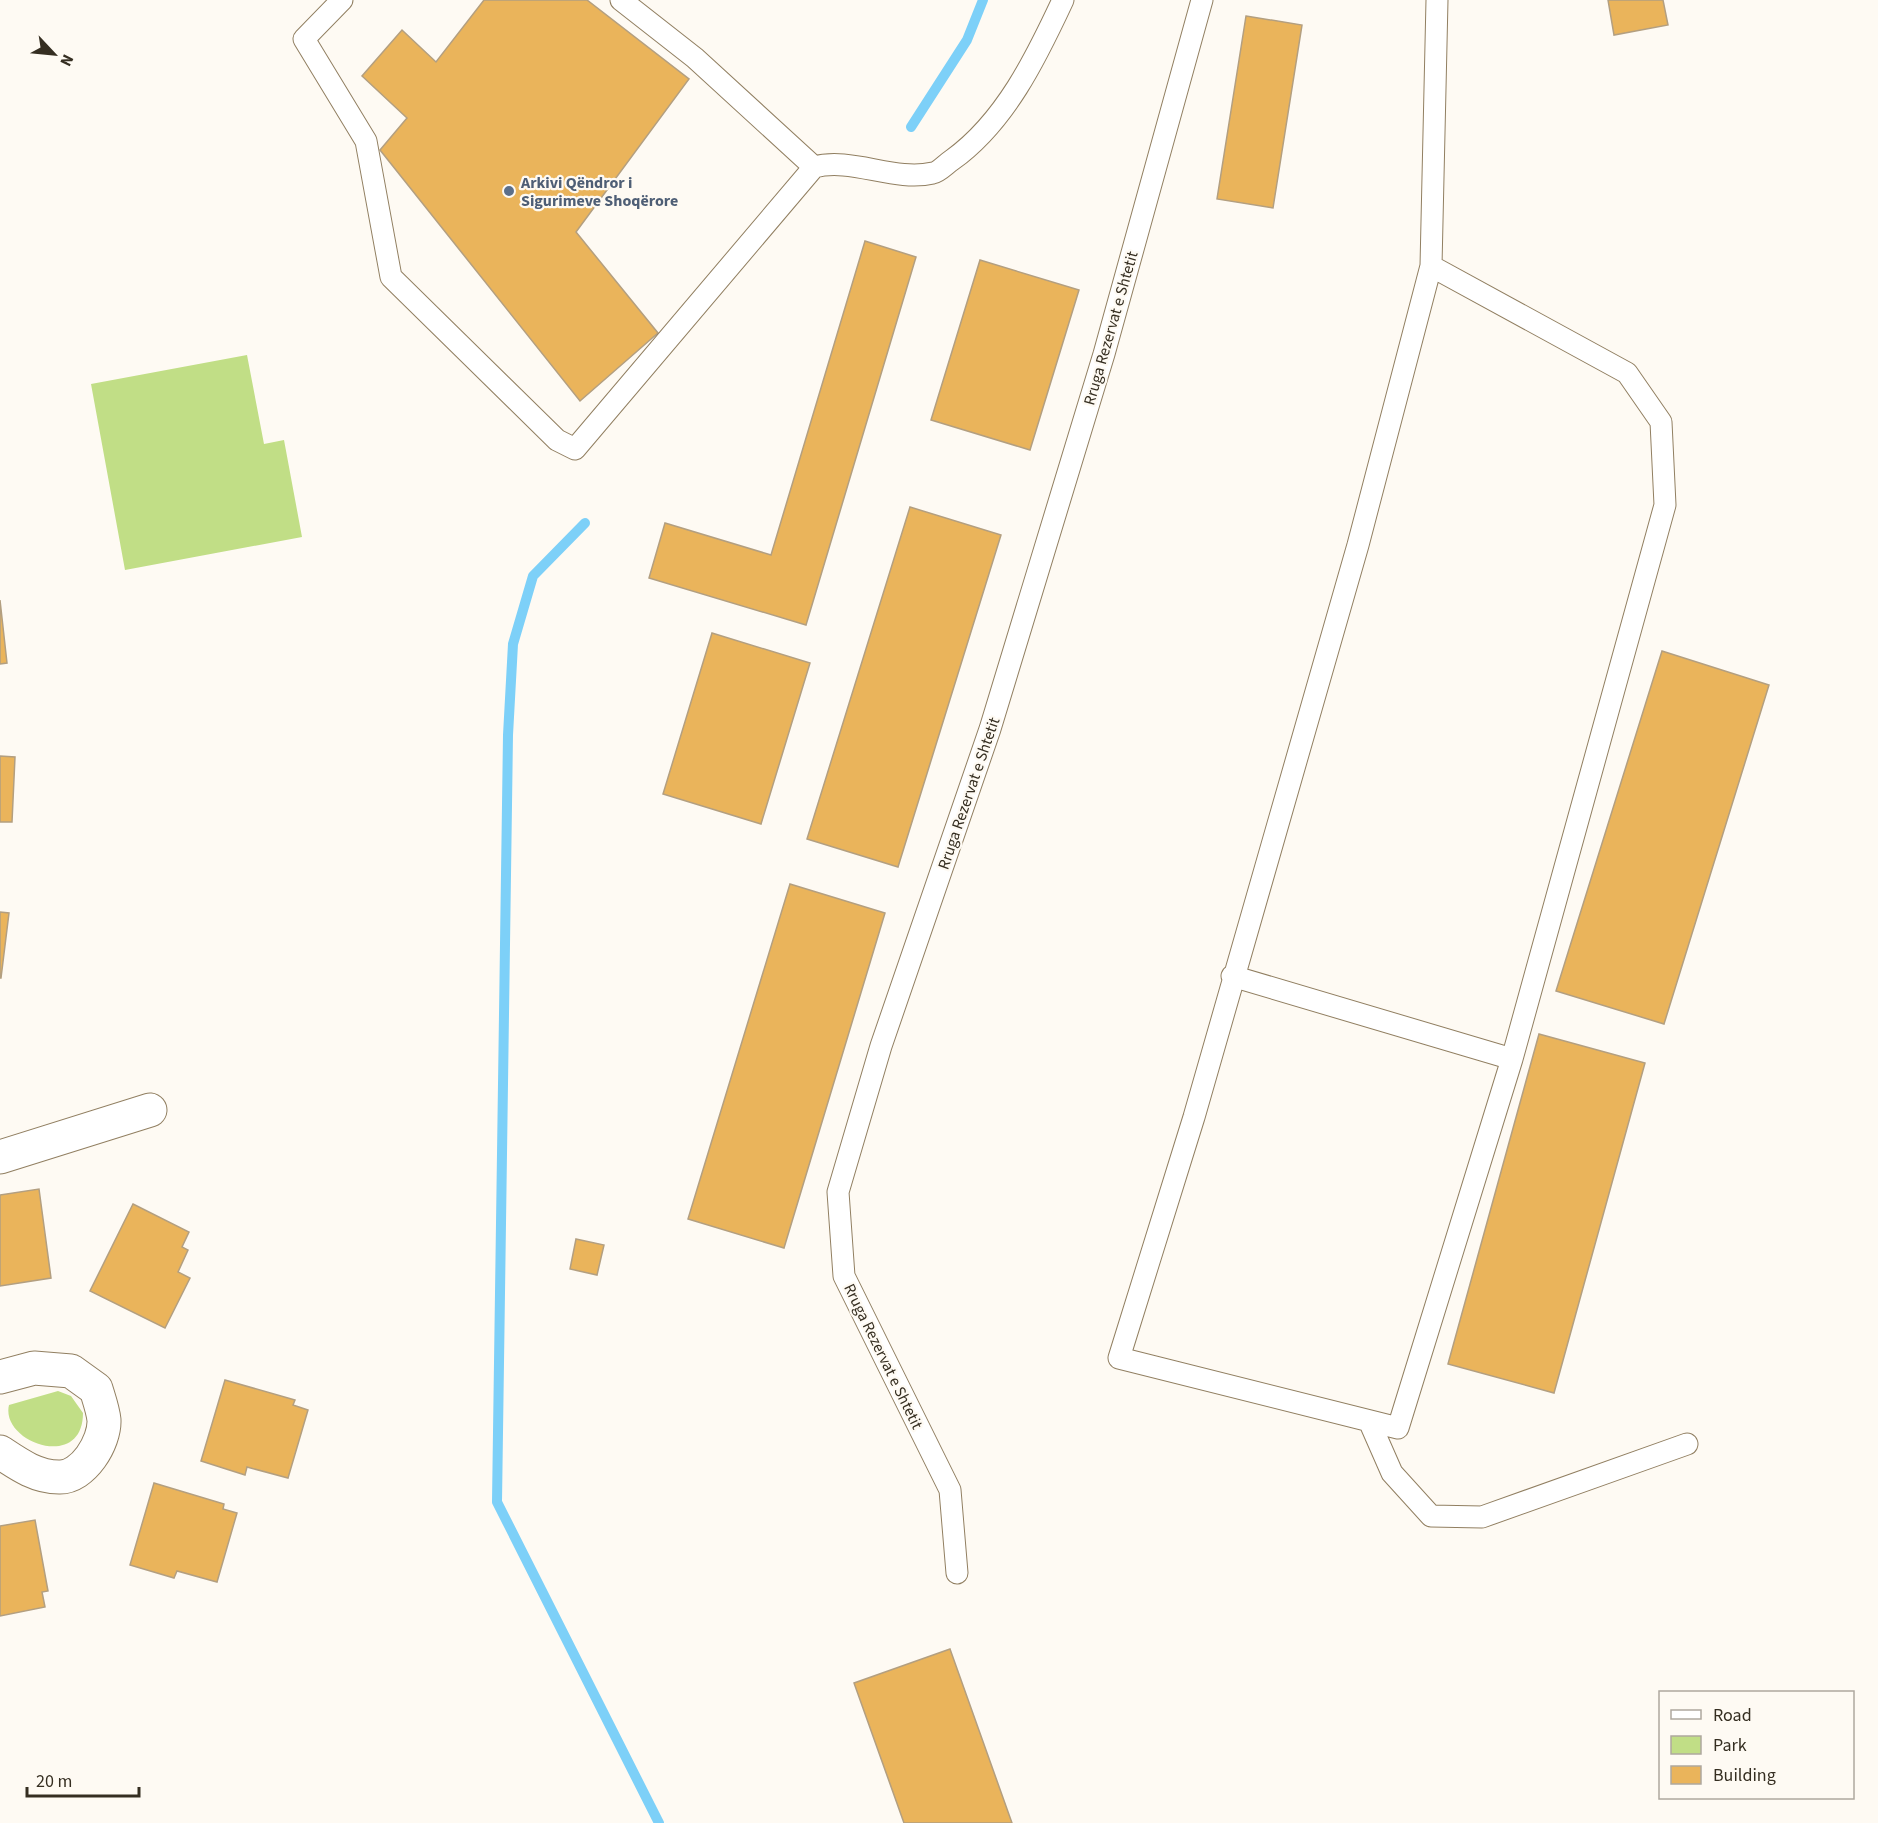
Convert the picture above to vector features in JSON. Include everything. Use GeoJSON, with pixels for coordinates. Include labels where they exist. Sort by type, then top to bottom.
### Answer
{"type":"FeatureCollection","features":[{"type":"Feature","properties":{"kind":"street"},"geometry":{"type":"LineString","coordinates":[[0,1157],[150,1110]]}},
{"type":"Feature","properties":{"kind":"street"},"geometry":{"type":"LineString","coordinates":[[0,1377],[34,1368],[71,1371],[96,1389],[104,1422],[97,1447],[82,1468],[61,1478],[30,1472],[0,1452]]}},
{"type":"Feature","properties":{"kind":"lane"},"geometry":{"type":"LineString","coordinates":[[342,0],[304,39],[366,141],[391,277],[557,440],[575,448],[814,167],[828,164],[890,173],[934,173],[970,147],[1013,94],[1044,43],[1063,0]]}},
{"type":"Feature","properties":{"kind":"lane"},"geometry":{"type":"LineString","coordinates":[[621,0],[695,58],[814,167]]}},
{"type":"Feature","properties":{"kind":"lane","name":"Rruga Rezervat e Shtetit"},"geometry":{"type":"LineString","coordinates":[[957,1573],[950,1491],[844,1276],[838,1192],[881,1046],[990,729],[1104,354],[1202,0]]}},
{"type":"Feature","properties":{"kind":"lane"},"geometry":{"type":"LineString","coordinates":[[1431,266],[1627,373],[1661,422],[1665,505],[1512,1059],[1398,1428],[1370,1423],[1119,1358],[1194,1117],[1232,976],[1358,545],[1431,266],[1437,0]]}},
{"type":"Feature","properties":{"kind":"lane"},"geometry":{"type":"LineString","coordinates":[[1232,976],[1512,1059]]}},
{"type":"Feature","properties":{"kind":"lane"},"geometry":{"type":"LineString","coordinates":[[1370,1423],[1392,1473],[1431,1516],[1482,1517],[1687,1444]]}},
{"type":"Feature","properties":{"kind":"green space"},"geometry":{"type":"Polygon","coordinates":[[[247,355],[264,444],[284,440],[302,537],[125,570],[91,384],[247,355]]]}},
{"type":"Feature","properties":{"kind":"green space"},"geometry":{"type":"Polygon","coordinates":[[[58,1391],[71,1396],[83,1413],[79,1431],[70,1442],[57,1446],[43,1445],[28,1439],[17,1430],[10,1418],[9,1405],[58,1391]]]}},
{"type":"Feature","properties":{"kind":"building","name":"Arkivi Qëndror i Sigurimeve Shoqërore"},"geometry":{"type":"Polygon","coordinates":[[[484,0],[587,0],[689,79],[576,232],[658,333],[580,401],[380,150],[407,118],[362,76],[402,30],[436,62],[484,0]]]}},
{"type":"Feature","properties":{"kind":"building"},"geometry":{"type":"Polygon","coordinates":[[[1608,0],[1663,0],[1668,25],[1614,35],[1608,0]]]}},
{"type":"Feature","properties":{"kind":"building"},"geometry":{"type":"Polygon","coordinates":[[[1246,16],[1302,25],[1273,208],[1217,199],[1246,16]]]}},
{"type":"Feature","properties":{"kind":"building"},"geometry":{"type":"Polygon","coordinates":[[[865,241],[916,257],[806,625],[649,578],[665,523],[771,555],[865,241]]]}},
{"type":"Feature","properties":{"kind":"building"},"geometry":{"type":"Polygon","coordinates":[[[980,260],[1079,290],[1030,450],[931,420],[980,260]]]}},
{"type":"Feature","properties":{"kind":"building"},"geometry":{"type":"Polygon","coordinates":[[[910,507],[1001,535],[898,867],[807,839],[910,507]]]}},
{"type":"Feature","properties":{"kind":"building"},"geometry":{"type":"Polygon","coordinates":[[[0,600],[7,663],[0,664],[0,600]]]}},
{"type":"Feature","properties":{"kind":"building"},"geometry":{"type":"Polygon","coordinates":[[[712,633],[810,663],[761,824],[663,794],[712,633]]]}},
{"type":"Feature","properties":{"kind":"building"},"geometry":{"type":"Polygon","coordinates":[[[1662,651],[1769,685],[1664,1024],[1556,991],[1662,651]]]}},
{"type":"Feature","properties":{"kind":"building"},"geometry":{"type":"Polygon","coordinates":[[[0,756],[15,757],[12,822],[0,822],[0,756]]]}},
{"type":"Feature","properties":{"kind":"building"},"geometry":{"type":"Polygon","coordinates":[[[790,884],[885,913],[784,1248],[688,1219],[790,884]]]}},
{"type":"Feature","properties":{"kind":"building"},"geometry":{"type":"Polygon","coordinates":[[[0,912],[9,913],[1,978],[0,978],[0,912]]]}},
{"type":"Feature","properties":{"kind":"building"},"geometry":{"type":"Polygon","coordinates":[[[1539,1034],[1645,1063],[1554,1393],[1448,1364],[1539,1034]]]}},
{"type":"Feature","properties":{"kind":"building"},"geometry":{"type":"Polygon","coordinates":[[[39,1189],[51,1278],[0,1286],[0,1195],[39,1189]]]}},
{"type":"Feature","properties":{"kind":"building"},"geometry":{"type":"Polygon","coordinates":[[[133,1204],[189,1232],[182,1247],[188,1250],[178,1272],[190,1278],[165,1328],[90,1291],[133,1204]]]}},
{"type":"Feature","properties":{"kind":"building"},"geometry":{"type":"Polygon","coordinates":[[[576,1239],[604,1245],[597,1275],[570,1269],[576,1239]]]}},
{"type":"Feature","properties":{"kind":"building"},"geometry":{"type":"Polygon","coordinates":[[[225,1380],[295,1400],[293,1405],[308,1410],[288,1478],[247,1467],[245,1475],[201,1461],[225,1380]]]}},
{"type":"Feature","properties":{"kind":"building"},"geometry":{"type":"Polygon","coordinates":[[[154,1483],[224,1504],[223,1509],[237,1513],[217,1582],[177,1571],[174,1578],[130,1565],[154,1483]]]}},
{"type":"Feature","properties":{"kind":"building"},"geometry":{"type":"Polygon","coordinates":[[[35,1520],[48,1591],[42,1592],[45,1607],[0,1616],[0,1526],[35,1520]]]}},
{"type":"Feature","properties":{"kind":"building"},"geometry":{"type":"Polygon","coordinates":[[[950,1649],[1012,1823],[904,1823],[854,1683],[950,1649]]]}},
{"type":"Feature","properties":{"kind":"waterway"},"geometry":{"type":"LineString","coordinates":[[911,127],[967,40],[983,0]]}},
{"type":"Feature","properties":{"kind":"waterway"},"geometry":{"type":"LineString","coordinates":[[585,523],[533,576],[513,644],[508,735],[497,1502],[659,1823]]}},
{"type":"Feature","properties":{"kind":"place","name":"Arkivi Qëndror i Sigurimeve Shoqërore"},"geometry":{"type":"Point","coordinates":[509,191]}}]}
